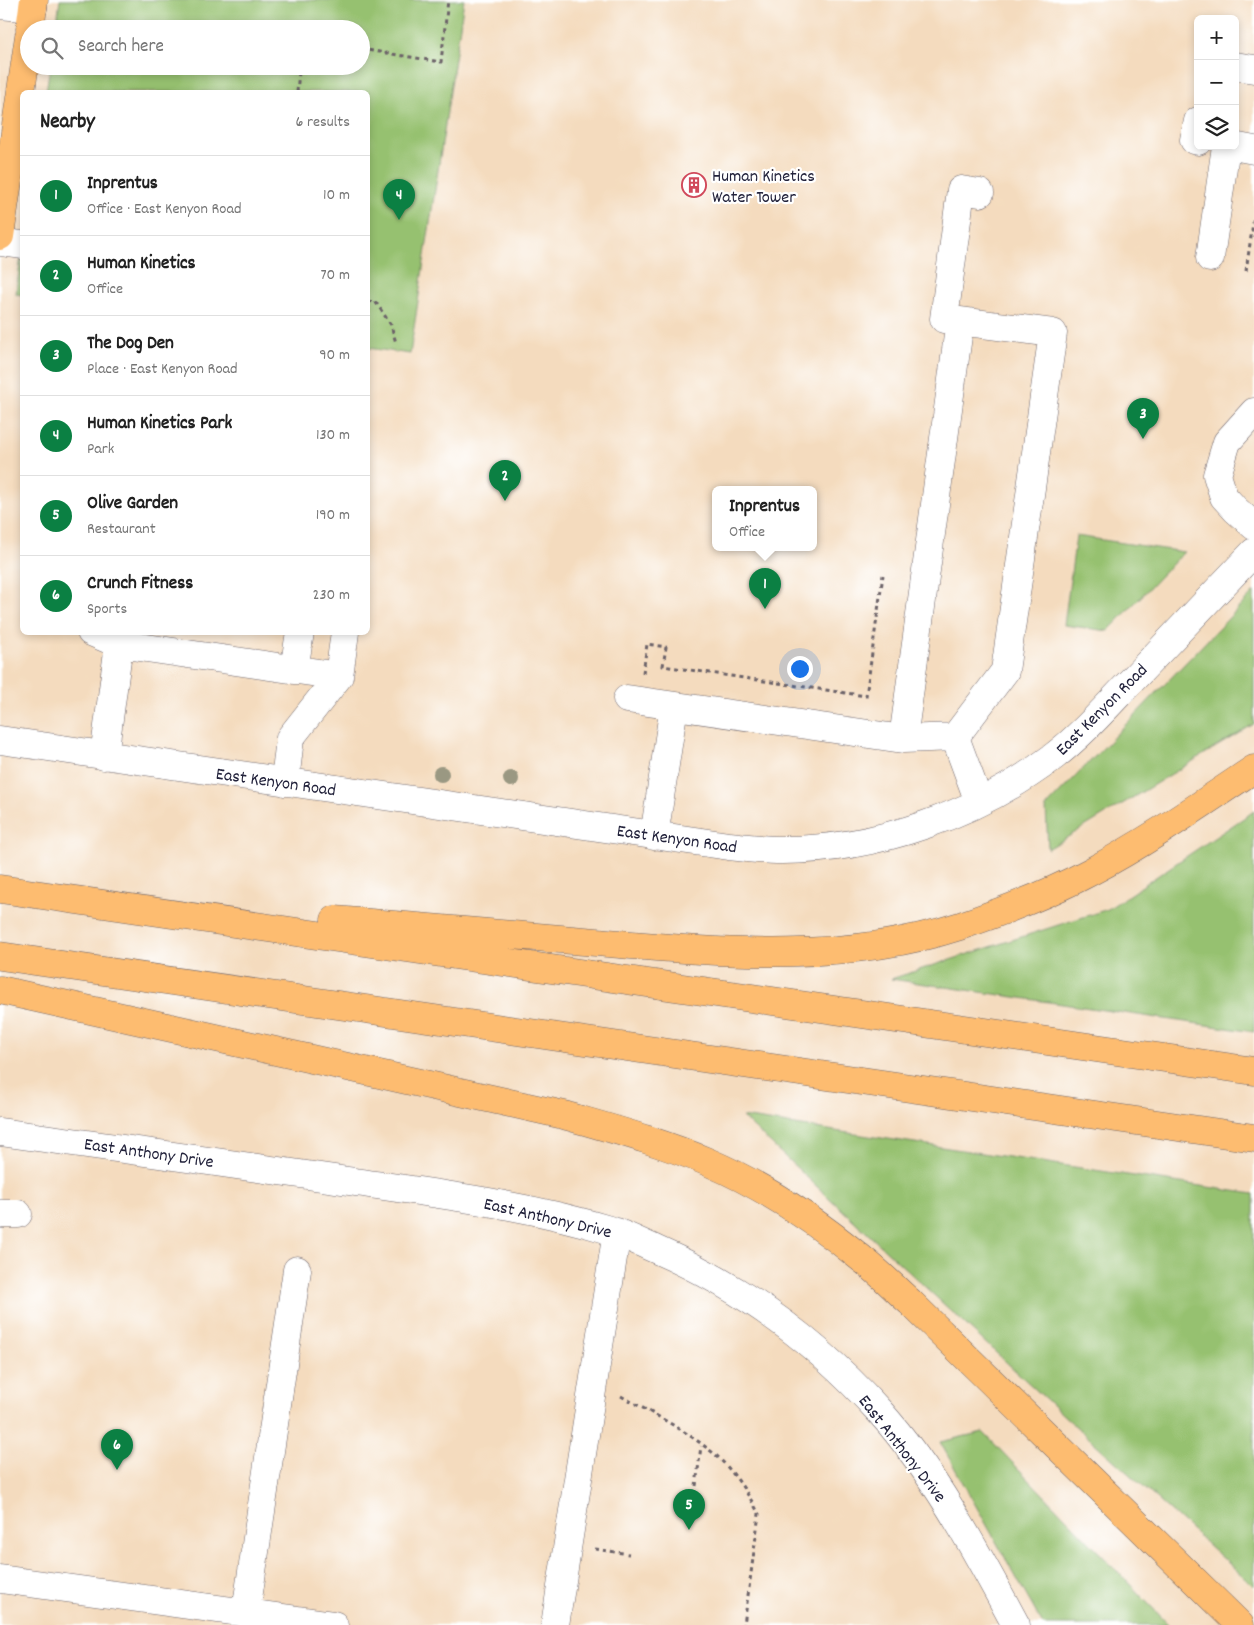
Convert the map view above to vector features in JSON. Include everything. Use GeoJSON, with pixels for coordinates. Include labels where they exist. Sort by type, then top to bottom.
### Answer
{"type":"FeatureCollection","features":[{"type":"Feature","properties":{"kind":"main road"},"geometry":{"type":"LineString","coordinates":[[21,90],[23,75]]}},
{"type":"Feature","properties":{"kind":"main road"},"geometry":{"type":"LineString","coordinates":[[0,236],[20,98]]}},
{"type":"Feature","properties":{"kind":"main road"},"geometry":{"type":"LineString","coordinates":[[64,898],[703,951],[770,954],[846,950],[903,941],[1012,908],[1089,872],[1162,830],[1254,769]]}},
{"type":"Feature","properties":{"kind":"main road"},"geometry":{"type":"LineString","coordinates":[[11,891],[1254,1072]]}},
{"type":"Feature","properties":{"kind":"main road"},"geometry":{"type":"LineString","coordinates":[[7,957],[1254,1138]]}},
{"type":"Feature","properties":{"kind":"main road"},"geometry":{"type":"LineString","coordinates":[[4,992],[432,1085],[564,1116],[652,1140],[709,1162],[763,1191],[814,1223],[862,1259],[910,1302],[1240,1625]]}},
{"type":"Feature","properties":{"kind":"street"},"geometry":{"type":"LineString","coordinates":[[0,5],[32,12]]}},
{"type":"Feature","properties":{"kind":"street"},"geometry":{"type":"LineString","coordinates":[[1239,67],[1254,69]]}},
{"type":"Feature","properties":{"kind":"street"},"geometry":{"type":"LineString","coordinates":[[1239,147],[1254,150]]}},
{"type":"Feature","properties":{"kind":"street"},"geometry":{"type":"LineString","coordinates":[[1210,258],[1225,150]]}},
{"type":"Feature","properties":{"kind":"street"},"geometry":{"type":"LineString","coordinates":[[955,737],[1005,671],[1053,333],[944,319],[961,190],[980,193]]}},
{"type":"Feature","properties":{"kind":"street"},"geometry":{"type":"LineString","coordinates":[[0,242],[20,245]]}},
{"type":"Feature","properties":{"kind":"street"},"geometry":{"type":"LineString","coordinates":[[902,739],[960,321]]}},
{"type":"Feature","properties":{"kind":"street"},"geometry":{"type":"LineString","coordinates":[[1254,412],[1227,442],[1216,475],[1224,497],[1254,526]]}},
{"type":"Feature","properties":{"kind":"street","name":"East Kenyon Road"},"geometry":{"type":"LineString","coordinates":[[0,740],[729,846],[782,850],[830,846],[895,835],[955,814],[997,793],[1053,757],[1088,726],[1254,552]]}},
{"type":"Feature","properties":{"kind":"street"},"geometry":{"type":"LineString","coordinates":[[98,635],[119,644],[339,676]]}},
{"type":"Feature","properties":{"kind":"street"},"geometry":{"type":"LineString","coordinates":[[294,670],[300,635]]}},
{"type":"Feature","properties":{"kind":"street"},"geometry":{"type":"LineString","coordinates":[[285,782],[290,738],[339,676],[345,635]]}},
{"type":"Feature","properties":{"kind":"street"},"geometry":{"type":"LineString","coordinates":[[104,756],[119,644]]}},
{"type":"Feature","properties":{"kind":"street"},"geometry":{"type":"LineString","coordinates":[[633,700],[902,739],[955,737]]}},
{"type":"Feature","properties":{"kind":"street"},"geometry":{"type":"LineString","coordinates":[[654,836],[674,706]]}},
{"type":"Feature","properties":{"kind":"street"},"geometry":{"type":"LineString","coordinates":[[955,737],[979,802]]}},
{"type":"Feature","properties":{"kind":"street","name":"East Anthony Drive"},"geometry":{"type":"LineString","coordinates":[[0,1132],[216,1161],[508,1204],[617,1232],[675,1258],[732,1288],[780,1321],[832,1364],[881,1413],[932,1479],[1016,1625]]}},
{"type":"Feature","properties":{"kind":"street"},"geometry":{"type":"LineString","coordinates":[[555,1625],[617,1232]]}},
{"type":"Feature","properties":{"kind":"street"},"geometry":{"type":"LineString","coordinates":[[246,1612],[297,1270]]}},
{"type":"Feature","properties":{"kind":"street"},"geometry":{"type":"LineString","coordinates":[[0,1579],[246,1612],[301,1622],[334,1625]]}},
{"type":"Feature","properties":{"kind":"path"},"geometry":{"type":"LineString","coordinates":[[370,50],[440,62],[448,0]]}},
{"type":"Feature","properties":{"kind":"path"},"geometry":{"type":"LineString","coordinates":[[297,90],[299,75]]}},
{"type":"Feature","properties":{"kind":"path"},"geometry":{"type":"LineString","coordinates":[[1246,271],[1254,216]]}},
{"type":"Feature","properties":{"kind":"path"},"geometry":{"type":"LineString","coordinates":[[370,302],[375,301],[391,325],[396,343]]}},
{"type":"Feature","properties":{"kind":"path"},"geometry":{"type":"LineString","coordinates":[[633,700],[647,644],[666,647],[663,666],[866,696],[883,575]]}},
{"type":"Feature","properties":{"kind":"path"},"geometry":{"type":"LineString","coordinates":[[592,1389],[616,1393],[681,1430],[719,1459],[738,1480],[759,1514],[744,1625]]}},
{"type":"Feature","properties":{"kind":"path"},"geometry":{"type":"LineString","coordinates":[[696,1486],[701,1445]]}},
{"type":"Feature","properties":{"kind":"green space"},"geometry":{"type":"Polygon","coordinates":[[[60,0],[464,0],[410,354],[370,348],[370,90],[46,90],[49,75],[370,75],[370,20],[57,20],[60,0]]]}},
{"type":"Feature","properties":{"kind":"green space"},"geometry":{"type":"Polygon","coordinates":[[[20,264],[20,295],[16,294],[20,264]]]}},
{"type":"Feature","properties":{"kind":"green space"},"geometry":{"type":"Polygon","coordinates":[[[1076,536],[1184,552],[1108,631],[1064,625],[1076,536]]]}},
{"type":"Feature","properties":{"kind":"green space"},"geometry":{"type":"Polygon","coordinates":[[[1254,592],[1254,724],[1048,849],[1046,807],[1254,592]]]}},
{"type":"Feature","properties":{"kind":"green space"},"geometry":{"type":"Polygon","coordinates":[[[1254,811],[1254,1032],[891,979],[1108,909],[1254,811]]]}},
{"type":"Feature","properties":{"kind":"green space"},"geometry":{"type":"Polygon","coordinates":[[[742,1117],[1254,1194],[1254,1586],[1061,1413],[742,1117]]]}},
{"type":"Feature","properties":{"kind":"green space"},"geometry":{"type":"Polygon","coordinates":[[[983,1432],[1169,1625],[1043,1625],[940,1442],[983,1432]]]}},
{"type":"Feature","properties":{"kind":"place","name":"Human Kinetics Water Tower"},"geometry":{"type":"Point","coordinates":[694,185]}},
{"type":"Feature","properties":{"kind":"place","name":"Human Kinetics Park"},"geometry":{"type":"Point","coordinates":[399,220]}},
{"type":"Feature","properties":{"kind":"place","name":"The Dog Den"},"geometry":{"type":"Point","coordinates":[1143,439]}},
{"type":"Feature","properties":{"kind":"place","name":"Human Kinetics"},"geometry":{"type":"Point","coordinates":[505,501]}},
{"type":"Feature","properties":{"kind":"place","name":"Inprentus"},"geometry":{"type":"Point","coordinates":[765,609]}},
{"type":"Feature","properties":{"kind":"place","name":"Crunch Fitness"},"geometry":{"type":"Point","coordinates":[117,1470]}},
{"type":"Feature","properties":{"kind":"place","name":"Olive Garden"},"geometry":{"type":"Point","coordinates":[689,1530]}}]}
